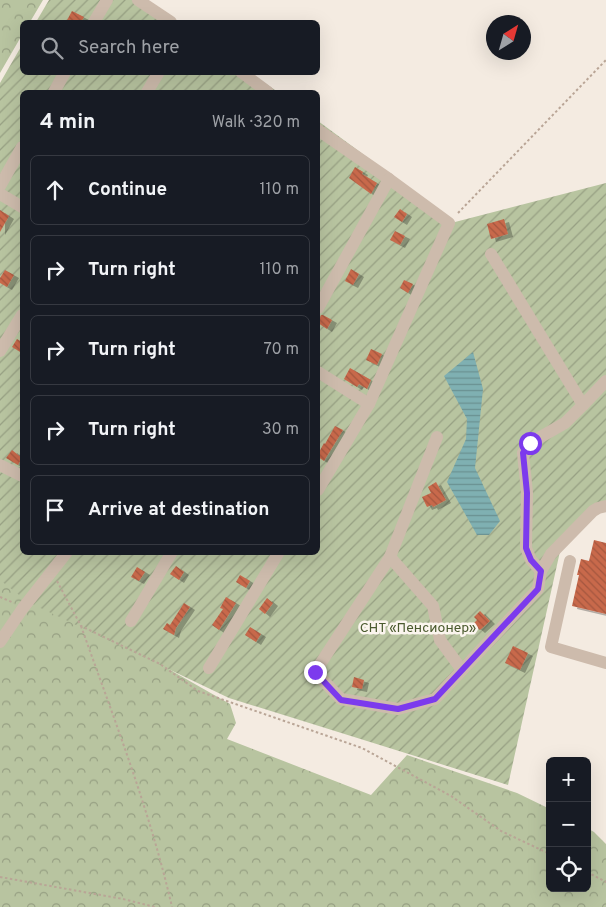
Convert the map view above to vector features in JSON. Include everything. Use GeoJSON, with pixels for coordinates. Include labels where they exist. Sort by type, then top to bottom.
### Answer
{"type":"FeatureCollection","features":[{"type":"Feature","properties":{"kind":"street"},"geometry":{"type":"LineString","coordinates":[[95,20],[106,0]]}},
{"type":"Feature","properties":{"kind":"street"},"geometry":{"type":"LineString","coordinates":[[138,0],[168,20]]}},
{"type":"Feature","properties":{"kind":"street"},"geometry":{"type":"LineString","coordinates":[[55,90],[63,75]]}},
{"type":"Feature","properties":{"kind":"street"},"geometry":{"type":"LineString","coordinates":[[148,90],[156,75]]}},
{"type":"Feature","properties":{"kind":"street"},"geometry":{"type":"LineString","coordinates":[[242,75],[250,87]]}},
{"type":"Feature","properties":{"kind":"street"},"geometry":{"type":"LineString","coordinates":[[320,136],[390,179],[448,222],[370,404],[320,487]]}},
{"type":"Feature","properties":{"kind":"street"},"geometry":{"type":"LineString","coordinates":[[0,186],[20,150]]}},
{"type":"Feature","properties":{"kind":"street"},"geometry":{"type":"LineString","coordinates":[[320,304],[390,179]]}},
{"type":"Feature","properties":{"kind":"street"},"geometry":{"type":"LineString","coordinates":[[0,194],[20,206]]}},
{"type":"Feature","properties":{"kind":"street"},"geometry":{"type":"LineString","coordinates":[[491,254],[583,405]]}},
{"type":"Feature","properties":{"kind":"street"},"geometry":{"type":"LineString","coordinates":[[0,351],[20,318]]}},
{"type":"Feature","properties":{"kind":"street"},"geometry":{"type":"LineString","coordinates":[[320,373],[370,404]]}},
{"type":"Feature","properties":{"kind":"street"},"geometry":{"type":"LineString","coordinates":[[541,571],[531,560],[526,548],[527,493],[523,453],[530,443],[565,423],[606,381]]}},
{"type":"Feature","properties":{"kind":"street"},"geometry":{"type":"LineString","coordinates":[[437,437],[390,557],[315,672],[341,700],[398,709],[435,699],[538,589],[541,571],[557,548],[593,512],[598,508],[606,506]]}},
{"type":"Feature","properties":{"kind":"street"},"geometry":{"type":"LineString","coordinates":[[0,465],[20,475]]}},
{"type":"Feature","properties":{"kind":"street"},"geometry":{"type":"LineString","coordinates":[[0,642],[23,608],[65,555]]}},
{"type":"Feature","properties":{"kind":"street"},"geometry":{"type":"LineString","coordinates":[[131,620],[170,555]]}},
{"type":"Feature","properties":{"kind":"street"},"geometry":{"type":"LineString","coordinates":[[209,668],[278,555]]}},
{"type":"Feature","properties":{"kind":"street"},"geometry":{"type":"LineString","coordinates":[[390,557],[432,606],[440,640],[462,670]]}},
{"type":"Feature","properties":{"kind":"street"},"geometry":{"type":"LineString","coordinates":[[570,561],[551,648],[606,663]]}},
{"type":"Feature","properties":{"kind":"path"},"geometry":{"type":"LineString","coordinates":[[458,213],[606,60]]}},
{"type":"Feature","properties":{"kind":"path"},"geometry":{"type":"LineString","coordinates":[[52,571],[81,626],[147,813],[162,863],[172,907]]}},
{"type":"Feature","properties":{"kind":"path"},"geometry":{"type":"LineString","coordinates":[[0,597],[23,608]]}},
{"type":"Feature","properties":{"kind":"path"},"geometry":{"type":"LineString","coordinates":[[81,626],[160,664],[198,691],[362,748],[451,796],[501,831],[546,852]]}},
{"type":"Feature","properties":{"kind":"path"},"geometry":{"type":"LineString","coordinates":[[591,874],[606,882]]}},
{"type":"Feature","properties":{"kind":"path"},"geometry":{"type":"LineString","coordinates":[[0,877],[124,898],[155,907]]}},
{"type":"Feature","properties":{"kind":"green space"},"geometry":{"type":"Polygon","coordinates":[[[0,0],[43,0],[31,20],[20,20],[20,38],[0,73],[0,0]]]}},
{"type":"Feature","properties":{"kind":"green space"},"geometry":{"type":"Polygon","coordinates":[[[49,0],[147,0],[176,20],[37,20],[49,0]]]}},
{"type":"Feature","properties":{"kind":"green space","name":"СНТ «Пенсионер»"},"geometry":{"type":"Polygon","coordinates":[[[20,48],[20,75],[253,75],[275,90],[20,90],[20,555],[320,555],[320,122],[455,222],[606,183],[606,510],[602,509],[561,547],[508,785],[229,698],[28,602],[0,580],[0,83],[20,48]]]}},
{"type":"Feature","properties":{"kind":"green space"},"geometry":{"type":"Polygon","coordinates":[[[0,573],[230,704],[236,723],[227,739],[371,795],[407,755],[517,793],[546,807],[546,892],[591,892],[591,830],[606,844],[606,907],[0,907],[0,573]]]}},
{"type":"Feature","properties":{"kind":"water"},"geometry":{"type":"Polygon","coordinates":[[[473,352],[483,389],[475,468],[500,521],[489,535],[477,535],[447,482],[466,439],[467,419],[444,376],[473,352]]]}},
{"type":"Feature","properties":{"kind":"building"},"geometry":{"type":"Polygon","coordinates":[[[72,11],[84,17],[82,20],[67,20],[72,11]]]}},
{"type":"Feature","properties":{"kind":"building"},"geometry":{"type":"Polygon","coordinates":[[[355,167],[363,172],[362,174],[377,183],[371,194],[349,178],[355,167]]]}},
{"type":"Feature","properties":{"kind":"building"},"geometry":{"type":"Polygon","coordinates":[[[400,209],[407,214],[402,222],[394,217],[400,209]]]}},
{"type":"Feature","properties":{"kind":"building"},"geometry":{"type":"Polygon","coordinates":[[[0,210],[9,216],[0,232],[0,210]]]}},
{"type":"Feature","properties":{"kind":"building"},"geometry":{"type":"Polygon","coordinates":[[[504,219],[508,234],[491,239],[487,224],[504,219]]]}},
{"type":"Feature","properties":{"kind":"building"},"geometry":{"type":"Polygon","coordinates":[[[395,231],[405,236],[400,245],[390,240],[395,231]]]}},
{"type":"Feature","properties":{"kind":"building"},"geometry":{"type":"Polygon","coordinates":[[[351,269],[359,274],[353,285],[345,281],[351,269]]]}},
{"type":"Feature","properties":{"kind":"building"},"geometry":{"type":"Polygon","coordinates":[[[5,270],[14,275],[7,287],[0,283],[0,278],[5,270]]]}},
{"type":"Feature","properties":{"kind":"building"},"geometry":{"type":"Polygon","coordinates":[[[404,280],[413,284],[408,293],[400,288],[404,280]]]}},
{"type":"Feature","properties":{"kind":"building"},"geometry":{"type":"Polygon","coordinates":[[[323,315],[332,320],[327,329],[320,324],[320,318],[323,315]]]}},
{"type":"Feature","properties":{"kind":"building"},"geometry":{"type":"Polygon","coordinates":[[[17,339],[20,341],[20,352],[12,347],[17,339]]]}},
{"type":"Feature","properties":{"kind":"building"},"geometry":{"type":"Polygon","coordinates":[[[371,349],[382,354],[377,365],[366,360],[371,349]]]}},
{"type":"Feature","properties":{"kind":"building"},"geometry":{"type":"Polygon","coordinates":[[[350,368],[371,380],[367,389],[359,384],[357,387],[344,379],[350,368]]]}},
{"type":"Feature","properties":{"kind":"building"},"geometry":{"type":"Polygon","coordinates":[[[335,426],[343,430],[324,461],[320,458],[320,450],[335,426]]]}},
{"type":"Feature","properties":{"kind":"building"},"geometry":{"type":"Polygon","coordinates":[[[12,450],[20,456],[20,462],[18,465],[6,458],[12,450]]]}},
{"type":"Feature","properties":{"kind":"building"},"geometry":{"type":"Polygon","coordinates":[[[436,482],[446,500],[433,507],[432,505],[427,507],[422,497],[431,493],[428,487],[436,482]]]}},
{"type":"Feature","properties":{"kind":"building"},"geometry":{"type":"Polygon","coordinates":[[[594,540],[606,543],[606,614],[572,606],[581,559],[589,561],[594,540]]]}},
{"type":"Feature","properties":{"kind":"building"},"geometry":{"type":"Polygon","coordinates":[[[176,566],[184,572],[179,580],[170,574],[176,566]]]}},
{"type":"Feature","properties":{"kind":"building"},"geometry":{"type":"Polygon","coordinates":[[[137,567],[145,572],[139,581],[131,577],[137,567]]]}},
{"type":"Feature","properties":{"kind":"building"},"geometry":{"type":"Polygon","coordinates":[[[240,575],[250,581],[246,588],[236,582],[240,575]]]}},
{"type":"Feature","properties":{"kind":"building"},"geometry":{"type":"Polygon","coordinates":[[[226,597],[236,603],[219,630],[212,625],[223,609],[220,608],[226,597]]]}},
{"type":"Feature","properties":{"kind":"building"},"geometry":{"type":"Polygon","coordinates":[[[267,598],[273,603],[265,614],[259,609],[267,598]]]}},
{"type":"Feature","properties":{"kind":"building"},"geometry":{"type":"Polygon","coordinates":[[[184,603],[190,607],[176,628],[174,635],[163,629],[167,623],[170,625],[184,603]]]}},
{"type":"Feature","properties":{"kind":"building"},"geometry":{"type":"Polygon","coordinates":[[[480,611],[490,621],[480,630],[473,624],[477,620],[474,617],[480,611]]]}},
{"type":"Feature","properties":{"kind":"building"},"geometry":{"type":"Polygon","coordinates":[[[250,627],[261,634],[256,642],[245,635],[250,627]]]}},
{"type":"Feature","properties":{"kind":"building"},"geometry":{"type":"Polygon","coordinates":[[[513,646],[528,653],[520,670],[505,663],[513,646]]]}},
{"type":"Feature","properties":{"kind":"building"},"geometry":{"type":"Polygon","coordinates":[[[354,677],[364,680],[362,689],[352,687],[354,677]]]}},
{"type":"Feature","properties":{"kind":"route"},"geometry":{"type":"LineString","coordinates":[[315,672],[341,700],[398,709],[435,699],[538,589],[541,571],[531,560],[526,548],[527,493],[523,453],[530,443]]}}]}
